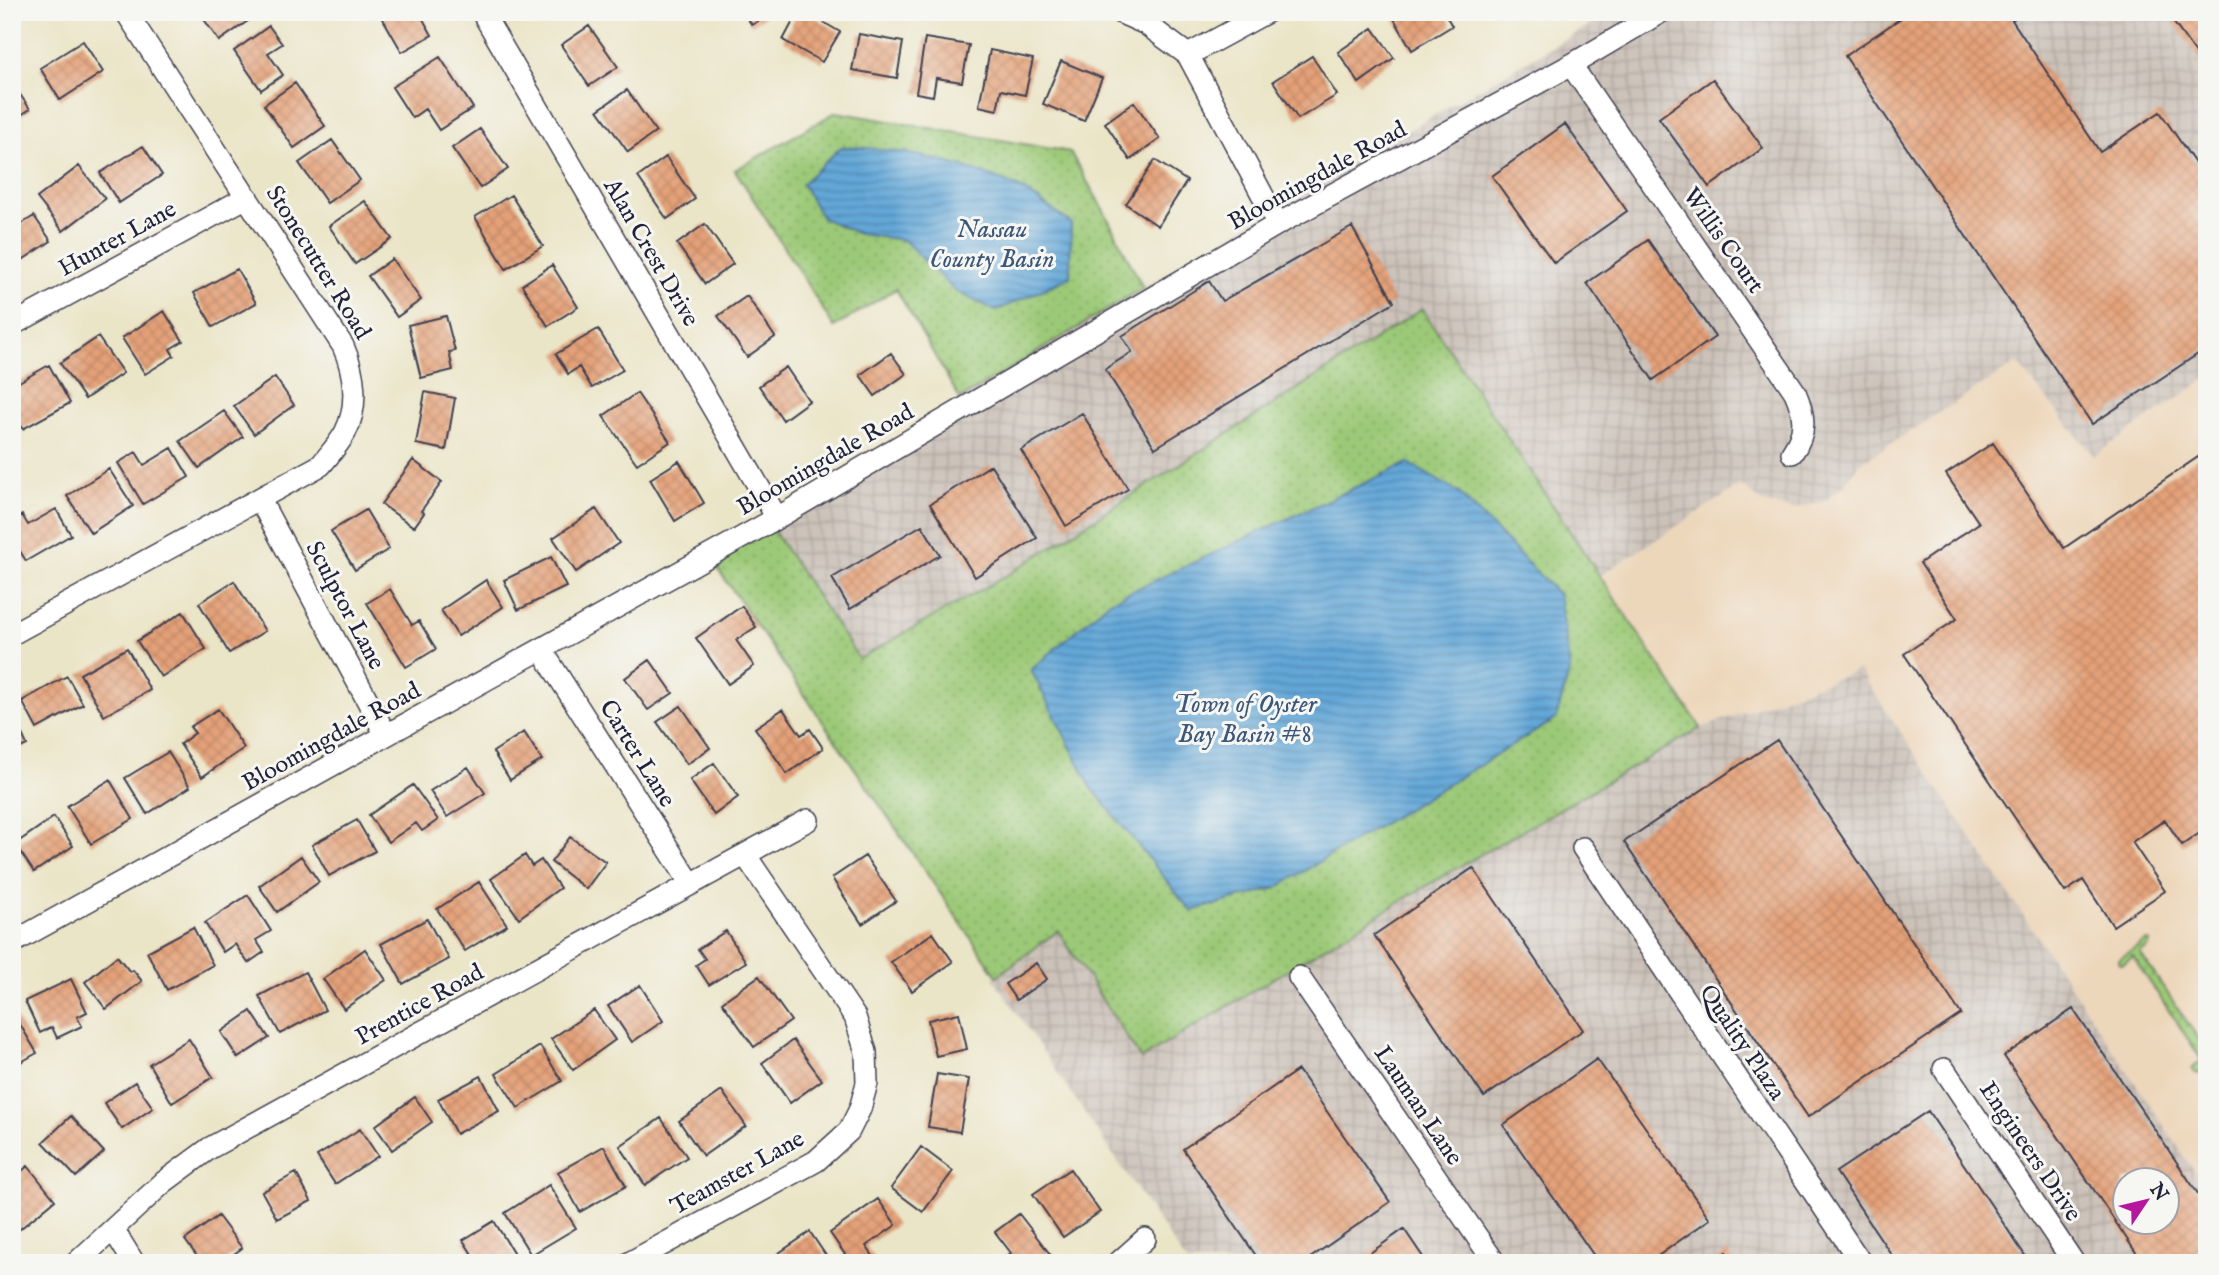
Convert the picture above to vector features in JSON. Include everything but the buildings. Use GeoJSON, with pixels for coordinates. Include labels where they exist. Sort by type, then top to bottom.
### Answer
{"type":"FeatureCollection","features":[{"type":"Feature","properties":{"kind":"street","name":"Stonecutter Road"},"geometry":{"type":"LineString","coordinates":[[12,634],[321,465],[345,433],[352,413],[354,392],[350,363],[343,346],[126,12]]}},
{"type":"Feature","properties":{"kind":"street","name":"Alan Crest Drive"},"geometry":{"type":"LineString","coordinates":[[482,12],[776,518]]}},
{"type":"Feature","properties":{"kind":"street"},"geometry":{"type":"LineString","coordinates":[[1119,12],[1146,24],[1188,55],[1278,225]]}},
{"type":"Feature","properties":{"kind":"street"},"geometry":{"type":"LineString","coordinates":[[1188,55],[1267,12]]}},
{"type":"Feature","properties":{"kind":"street","name":"Bloomingdale Road"},"geometry":{"type":"LineString","coordinates":[[12,943],[776,518],[1278,225],[1571,65],[1661,12]]}},
{"type":"Feature","properties":{"kind":"street","name":"Willis Court"},"geometry":{"type":"LineString","coordinates":[[1571,65],[1795,392],[1804,420],[1803,434],[1792,453]]}},
{"type":"Feature","properties":{"kind":"street","name":"Hunter Lane"},"geometry":{"type":"LineString","coordinates":[[12,325],[247,197]]}},
{"type":"Feature","properties":{"kind":"street","name":"Sculptor Lane"},"geometry":{"type":"LineString","coordinates":[[260,500],[386,735]]}},
{"type":"Feature","properties":{"kind":"street","name":"Carter Lane"},"geometry":{"type":"LineString","coordinates":[[541,649],[691,884]]}},
{"type":"Feature","properties":{"kind":"street","name":"Prentice Road"},"geometry":{"type":"LineString","coordinates":[[76,1263],[164,1182],[210,1148],[808,820]]}},
{"type":"Feature","properties":{"kind":"street","name":"Quality Plaza"},"geometry":{"type":"LineString","coordinates":[[1583,848],[1861,1263]]}},
{"type":"Feature","properties":{"kind":"street","name":"Teamster Lane"},"geometry":{"type":"LineString","coordinates":[[629,1263],[816,1161],[849,1131],[860,1109],[867,1083],[866,1052],[855,1017],[746,856]]}},
{"type":"Feature","properties":{"kind":"street","name":"Lauman Lane"},"geometry":{"type":"LineString","coordinates":[[1299,977],[1495,1263]]}},
{"type":"Feature","properties":{"kind":"street","name":"Engineers Drive"},"geometry":{"type":"LineString","coordinates":[[1944,1069],[2074,1263]]}},
{"type":"Feature","properties":{"kind":"street"},"geometry":{"type":"LineString","coordinates":[[113,1229],[134,1263]]}},
{"type":"Feature","properties":{"kind":"street"},"geometry":{"type":"LineString","coordinates":[[1118,1263],[1145,1239]]}},
{"type":"Feature","properties":{"kind":"shaded area"},"geometry":{"type":"Polygon","coordinates":[[[1612,12],[2207,12],[2207,378],[2094,456],[2017,363],[1859,464],[1844,485],[1824,501],[1793,509],[1763,503],[1741,485],[1598,577],[1421,309],[1009,574],[859,659],[766,520],[960,399],[1336,172],[1612,12]]]}},
{"type":"Feature","properties":{"kind":"shaded area"},"geometry":{"type":"Polygon","coordinates":[[[2017,362],[2094,456],[2207,378],[2207,1190],[1859,670],[1701,728],[1599,577],[1741,485],[1763,503],[1844,485],[1859,464],[2017,362]]]}},
{"type":"Feature","properties":{"kind":"shaded area"},"geometry":{"type":"Polygon","coordinates":[[[1859,670],[2207,1190],[2207,1263],[1187,1263],[993,978],[1058,931],[1142,1058],[1419,890],[1701,728],[1859,670]]]}},
{"type":"Feature","properties":{"kind":"green space"},"geometry":{"type":"Polygon","coordinates":[[[836,112],[1070,152],[1103,209],[1143,288],[960,399],[896,289],[834,327],[735,170],[836,112]]]}},
{"type":"Feature","properties":{"kind":"green space"},"geometry":{"type":"Polygon","coordinates":[[[1422,309],[1701,728],[1419,890],[1141,1059],[1058,931],[997,976],[707,553],[766,520],[859,659],[1009,574],[1422,309]]]}},
{"type":"Feature","properties":{"kind":"green space"},"geometry":{"type":"Polygon","coordinates":[[[2146,941],[2150,942],[2149,946],[2140,953],[2207,1051],[2207,1068],[2199,1074],[2192,1069],[2202,1060],[2133,957],[2123,964],[2119,963],[2119,959],[2146,941]]]}},
{"type":"Feature","properties":{"kind":"water","name":"Nassau County Basin"},"geometry":{"type":"Polygon","coordinates":[[[841,147],[906,153],[971,170],[1013,185],[1071,223],[1070,277],[996,311],[955,291],[904,240],[859,234],[822,218],[802,184],[841,147]]]}},
{"type":"Feature","properties":{"kind":"water","name":"Town of Oyster Bay Basin #8"},"geometry":{"type":"Polygon","coordinates":[[[1408,463],[1458,492],[1559,595],[1570,669],[1556,719],[1276,888],[1191,911],[1091,787],[1031,670],[1110,601],[1408,463]]]}}]}
